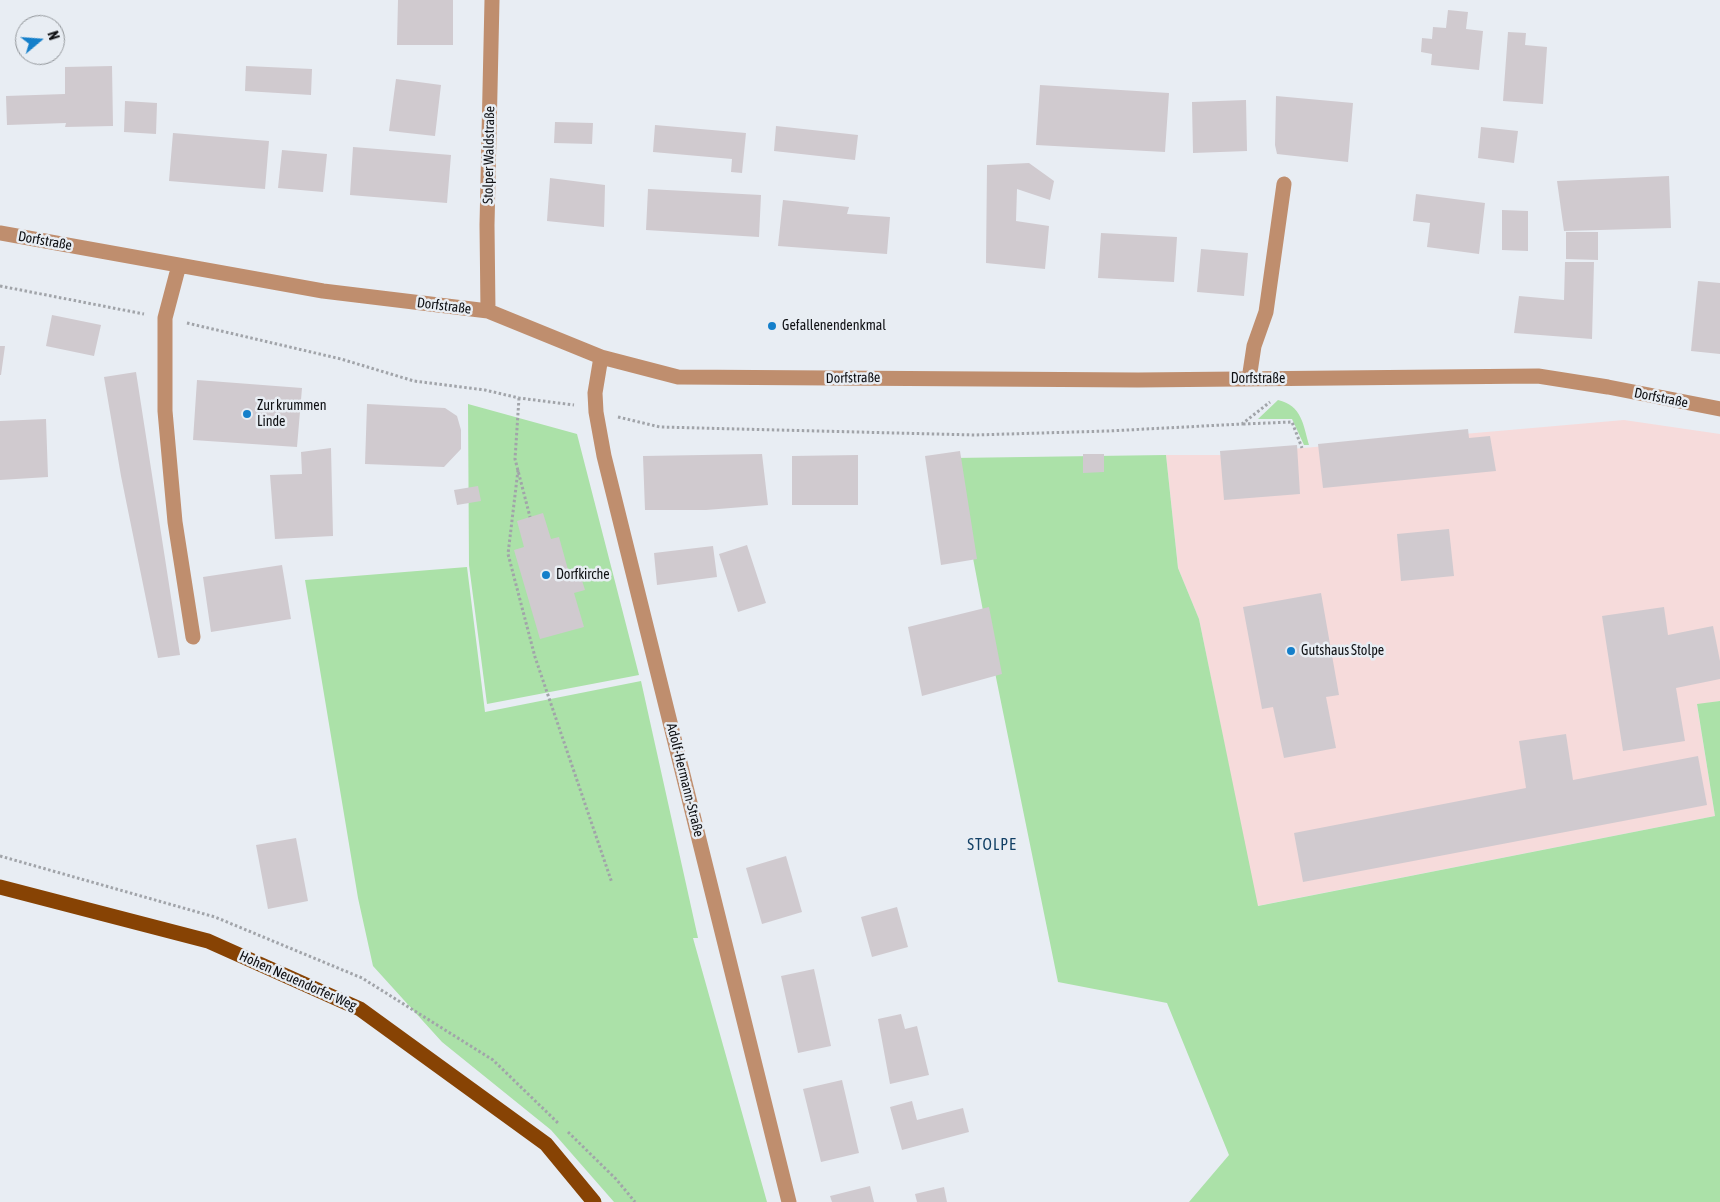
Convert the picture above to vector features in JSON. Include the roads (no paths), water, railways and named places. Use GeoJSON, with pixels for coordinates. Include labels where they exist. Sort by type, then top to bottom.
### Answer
{"type":"FeatureCollection","features":[{"type":"Feature","properties":{"kind":"main road","name":"Hohen Neuendorfer Weg"},"geometry":{"type":"LineString","coordinates":[[0,887],[208,941],[360,1009],[546,1144],[594,1202]]}},
{"type":"Feature","properties":{"kind":"street","name":"Stolper Waldstraße"},"geometry":{"type":"LineString","coordinates":[[488,311],[487,225],[492,0]]}},
{"type":"Feature","properties":{"kind":"street"},"geometry":{"type":"LineString","coordinates":[[1249,379],[1254,346],[1266,312],[1284,184]]}},
{"type":"Feature","properties":{"kind":"street","name":"Dorfstraße"},"geometry":{"type":"LineString","coordinates":[[0,233],[324,291],[488,311],[601,357],[678,377],[1138,380],[1538,376],[1720,409]]}},
{"type":"Feature","properties":{"kind":"street"},"geometry":{"type":"LineString","coordinates":[[179,265],[165,318],[165,412],[175,522],[193,637]]}},
{"type":"Feature","properties":{"kind":"street","name":"Adolf-Hermann-Straße"},"geometry":{"type":"LineString","coordinates":[[601,357],[595,393],[596,412],[604,456],[789,1202]]}},
{"type":"Feature","properties":{"kind":"place","name":"Gefallenendenkmal"},"geometry":{"type":"Point","coordinates":[772,326]}},
{"type":"Feature","properties":{"kind":"place","name":"Zur krummen Linde"},"geometry":{"type":"Point","coordinates":[247,414]}},
{"type":"Feature","properties":{"kind":"place","name":"Dorfkirche"},"geometry":{"type":"Point","coordinates":[546,575]}},
{"type":"Feature","properties":{"kind":"place","name":"Gutshaus Stolpe"},"geometry":{"type":"Point","coordinates":[1291,651]}},
{"type":"Feature","properties":{"kind":"district","name":"STOLPE"},"geometry":{"type":"Point","coordinates":[992,845]}}]}
